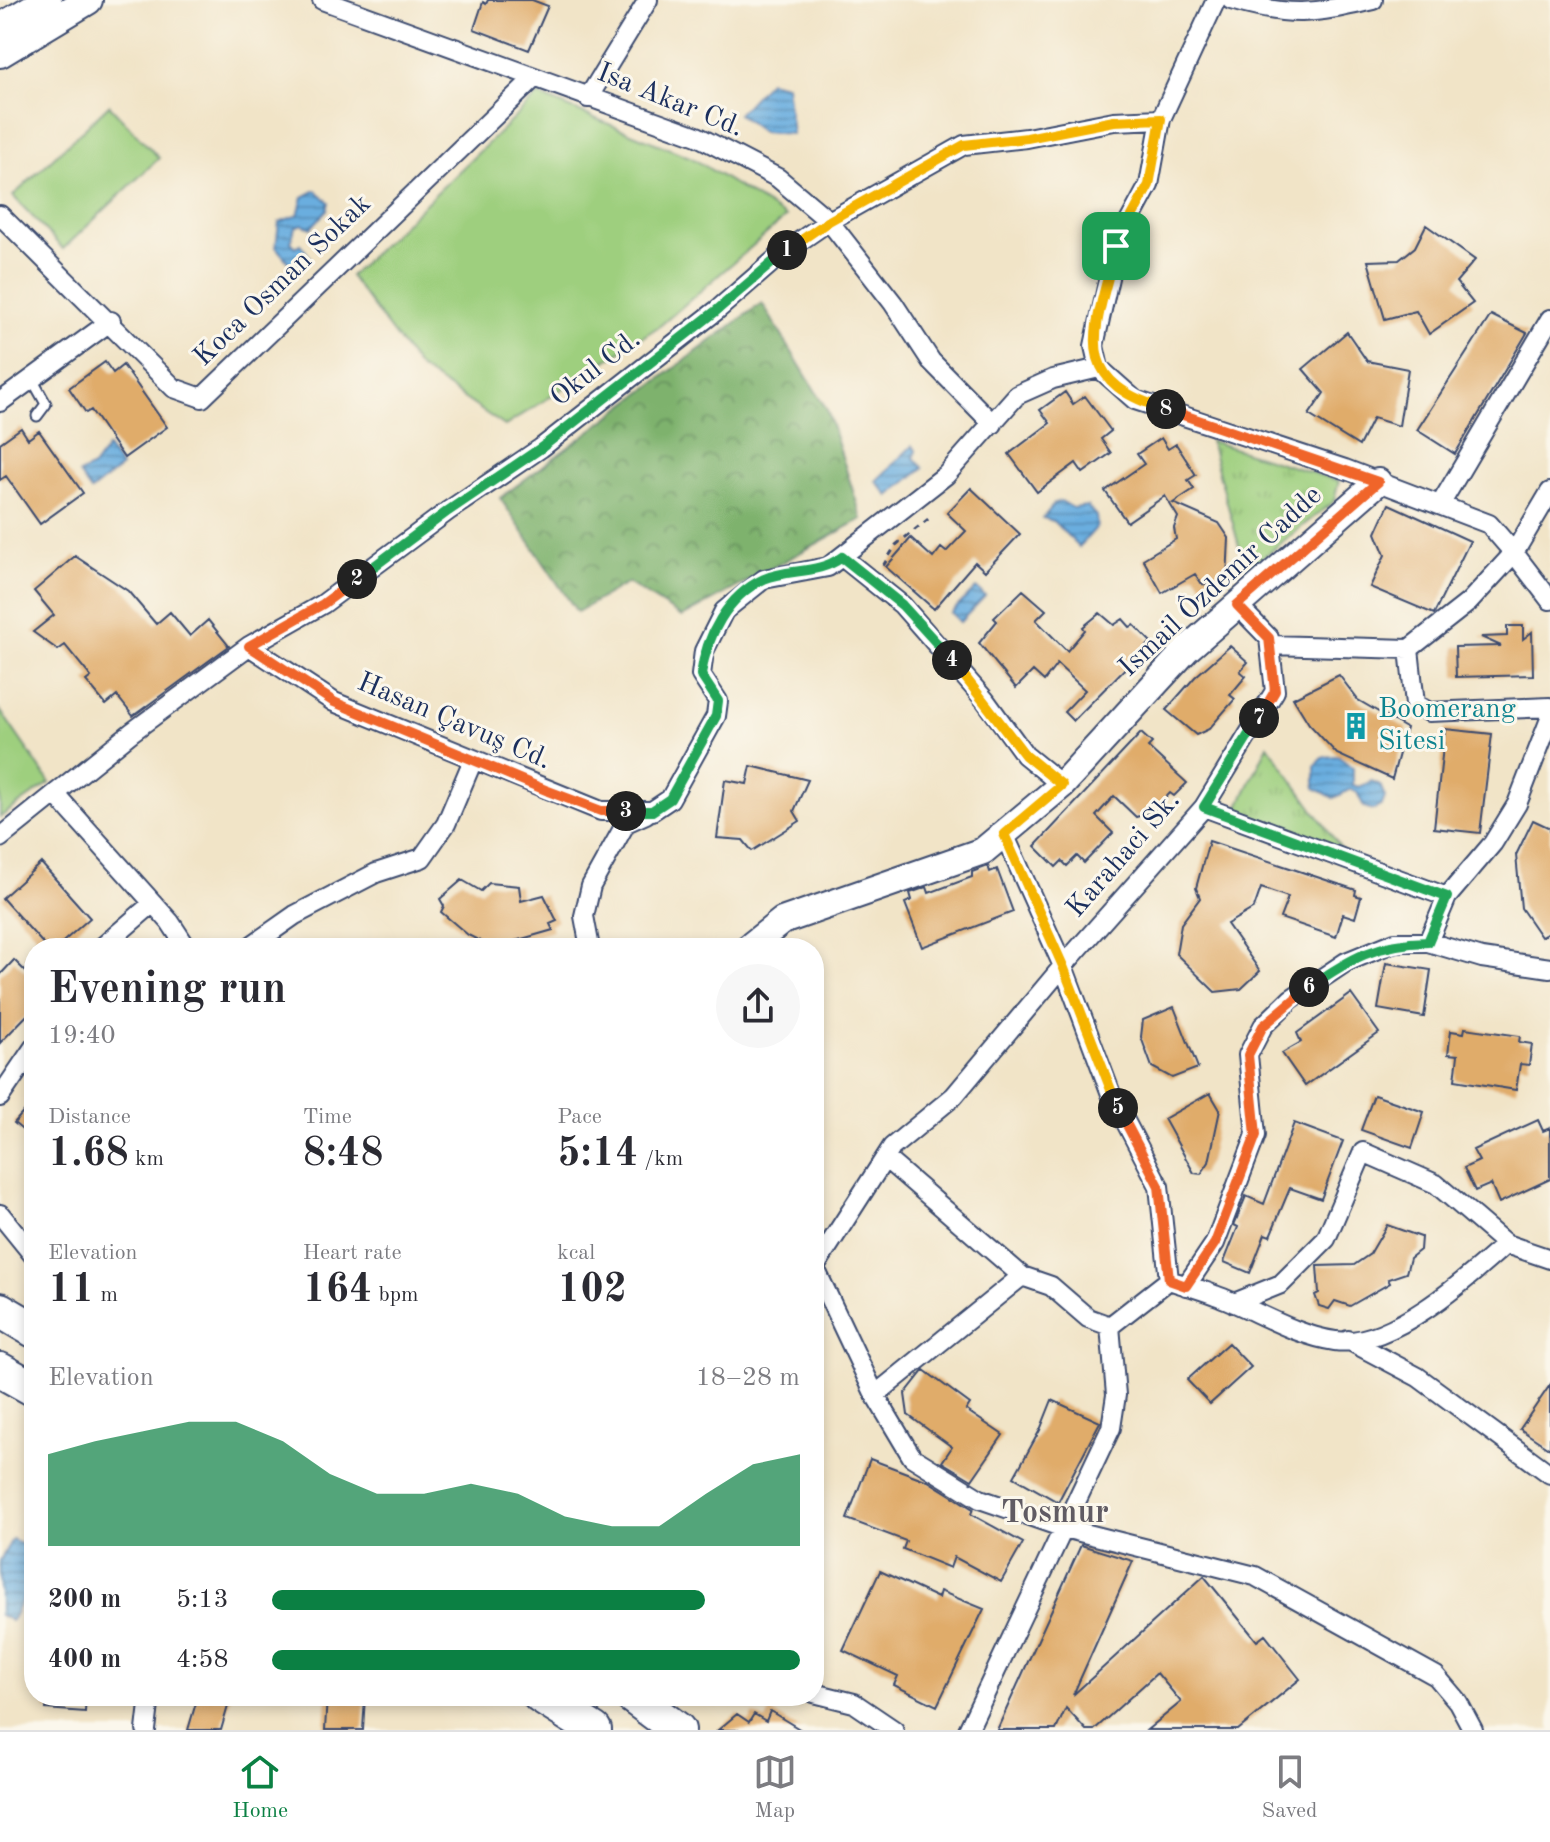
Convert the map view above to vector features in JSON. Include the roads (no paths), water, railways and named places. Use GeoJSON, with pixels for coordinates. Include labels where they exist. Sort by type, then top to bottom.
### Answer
{"type":"FeatureCollection","features":[{"type":"Feature","properties":{"kind":"highway"},"geometry":{"type":"LineString","coordinates":[[0,1310],[24,1324]]}},
{"type":"Feature","properties":{"kind":"highway"},"geometry":{"type":"LineString","coordinates":[[0,1370],[24,1383]]}},
{"type":"Feature","properties":{"kind":"highway"},"geometry":{"type":"LineString","coordinates":[[556,1706],[594,1730]]}},
{"type":"Feature","properties":{"kind":"highway"},"geometry":{"type":"LineString","coordinates":[[646,1706],[678,1730]]}},
{"type":"Feature","properties":{"kind":"main road"},"geometry":{"type":"LineString","coordinates":[[0,28],[47,0]]}},
{"type":"Feature","properties":{"kind":"main road"},"geometry":{"type":"LineString","coordinates":[[0,53],[88,0]]}},
{"type":"Feature","properties":{"kind":"street","name":"Isa Akar Cd."},"geometry":{"type":"LineString","coordinates":[[322,0],[697,136],[778,178],[829,221],[893,303],[931,361],[993,424]]}},
{"type":"Feature","properties":{"kind":"street"},"geometry":{"type":"LineString","coordinates":[[588,98],[648,0]]}},
{"type":"Feature","properties":{"kind":"street"},"geometry":{"type":"LineString","coordinates":[[1216,0],[1161,119],[1149,185],[1116,246],[1094,346],[1099,368],[1135,400],[1202,419],[1489,524],[1550,600]]}},
{"type":"Feature","properties":{"kind":"street"},"geometry":{"type":"LineString","coordinates":[[1231,0],[1262,9],[1309,15],[1373,0]]}},
{"type":"Feature","properties":{"kind":"street","name":"Koca Osman Sokak"},"geometry":{"type":"LineString","coordinates":[[0,215],[111,321],[174,388],[189,397],[202,398],[533,79]]}},
{"type":"Feature","properties":{"kind":"street","name":"Okul Cd."},"geometry":{"type":"LineString","coordinates":[[0,838],[57,796],[132,732],[249,646],[323,604],[448,511],[541,448],[716,311],[784,252],[829,221],[964,145],[1027,138],[1114,121],[1161,119]]}},
{"type":"Feature","properties":{"kind":"street"},"geometry":{"type":"LineString","coordinates":[[1440,505],[1550,319]]}},
{"type":"Feature","properties":{"kind":"street"},"geometry":{"type":"LineString","coordinates":[[0,402],[111,321]]}},
{"type":"Feature","properties":{"kind":"street"},"geometry":{"type":"LineString","coordinates":[[588,938],[584,916],[591,886],[626,823],[670,799],[716,716],[718,701],[701,675],[704,651],[724,611],[764,579],[828,567],[842,557],[946,475],[1017,395],[1053,379],[1099,368]]}},
{"type":"Feature","properties":{"kind":"street","name":"Ismail Ôzdemir Cadde"},"geometry":{"type":"LineString","coordinates":[[761,938],[782,921],[983,851],[1062,785],[1186,650],[1378,482]]}},
{"type":"Feature","properties":{"kind":"street"},"geometry":{"type":"LineString","coordinates":[[1237,605],[1269,638],[1270,645],[1409,649],[1469,602],[1514,553],[1550,492]]}},
{"type":"Feature","properties":{"kind":"street"},"geometry":{"type":"LineString","coordinates":[[842,557],[902,605],[938,644],[1025,755],[1062,785]]}},
{"type":"Feature","properties":{"kind":"street","name":"Karahaci Sk."},"geometry":{"type":"LineString","coordinates":[[824,1251],[892,1147],[954,1096],[1063,966],[1204,807],[1275,691],[1270,645]]}},
{"type":"Feature","properties":{"kind":"street","name":"Hasan Çavuş Cd."},"geometry":{"type":"LineString","coordinates":[[249,646],[334,702],[473,760],[601,811],[652,811]]}},
{"type":"Feature","properties":{"kind":"street"},"geometry":{"type":"LineString","coordinates":[[1409,649],[1415,704],[1429,712],[1550,707]]}},
{"type":"Feature","properties":{"kind":"street"},"geometry":{"type":"LineString","coordinates":[[1428,942],[1447,897],[1493,843],[1517,804],[1550,719]]}},
{"type":"Feature","properties":{"kind":"street"},"geometry":{"type":"LineString","coordinates":[[262,938],[295,915],[376,873],[422,858],[446,824],[473,760]]}},
{"type":"Feature","properties":{"kind":"street"},"geometry":{"type":"LineString","coordinates":[[57,796],[153,903],[179,938]]}},
{"type":"Feature","properties":{"kind":"street"},"geometry":{"type":"LineString","coordinates":[[1204,807],[1447,897]]}},
{"type":"Feature","properties":{"kind":"street"},"geometry":{"type":"LineString","coordinates":[[1004,834],[1063,966],[1111,1094],[1159,1186],[1178,1283]]}},
{"type":"Feature","properties":{"kind":"street"},"geometry":{"type":"LineString","coordinates":[[113,938],[153,903]]}},
{"type":"Feature","properties":{"kind":"street"},"geometry":{"type":"LineString","coordinates":[[1110,1326],[1178,1283],[1215,1243],[1256,1135],[1248,1055],[1263,1026],[1291,999],[1346,962],[1395,942],[1428,942],[1482,958],[1550,968]]}},
{"type":"Feature","properties":{"kind":"street"},"geometry":{"type":"LineString","coordinates":[[0,1097],[24,1062]]}},
{"type":"Feature","properties":{"kind":"street"},"geometry":{"type":"LineString","coordinates":[[1234,1303],[1281,1284],[1326,1239],[1363,1152],[1436,1184],[1506,1244],[1550,1259]]}},
{"type":"Feature","properties":{"kind":"street"},"geometry":{"type":"LineString","coordinates":[[885,1158],[1022,1276],[1051,1286],[1088,1318],[1110,1326]]}},
{"type":"Feature","properties":{"kind":"street"},"geometry":{"type":"LineString","coordinates":[[0,1214],[24,1244]]}},
{"type":"Feature","properties":{"kind":"street"},"geometry":{"type":"LineString","coordinates":[[1178,1283],[1281,1324],[1336,1341],[1348,1340],[1371,1336],[1416,1315],[1462,1283],[1506,1244]]}},
{"type":"Feature","properties":{"kind":"street"},"geometry":{"type":"LineString","coordinates":[[875,1395],[1022,1276]]}},
{"type":"Feature","properties":{"kind":"street"},"geometry":{"type":"LineString","coordinates":[[824,1287],[875,1395],[912,1457],[980,1499],[1064,1528],[1255,1576],[1436,1676],[1458,1702],[1473,1730]]}},
{"type":"Feature","properties":{"kind":"street"},"geometry":{"type":"LineString","coordinates":[[968,1730],[1111,1428],[1116,1395],[1110,1326]]}},
{"type":"Feature","properties":{"kind":"street"},"geometry":{"type":"LineString","coordinates":[[1348,1340],[1418,1377],[1550,1474]]}},
{"type":"Feature","properties":{"kind":"street"},"geometry":{"type":"LineString","coordinates":[[824,1696],[854,1703],[894,1730]]}},
{"type":"Feature","properties":{"kind":"street"},"geometry":{"type":"LineString","coordinates":[[146,1730],[149,1706]]}},
{"type":"Feature","properties":{"kind":"lane"},"geometry":{"type":"LineString","coordinates":[[32,379],[46,404],[37,416]]}},
{"type":"Feature","properties":{"kind":"water"},"geometry":{"type":"Polygon","coordinates":[[[769,81],[786,85],[792,134],[762,132],[738,114],[769,81]]]}},
{"type":"Feature","properties":{"kind":"water"},"geometry":{"type":"Polygon","coordinates":[[[316,190],[329,202],[327,210],[311,228],[302,224],[295,227],[291,242],[296,247],[300,244],[310,257],[295,270],[276,247],[279,222],[298,215],[303,197],[316,190]]]}},
{"type":"Feature","properties":{"kind":"water"},"geometry":{"type":"Polygon","coordinates":[[[912,446],[916,450],[914,458],[923,468],[889,496],[876,481],[912,446]]]}},
{"type":"Feature","properties":{"kind":"water"},"geometry":{"type":"Polygon","coordinates":[[[107,448],[121,467],[91,491],[79,474],[93,467],[107,448]]]}},
{"type":"Feature","properties":{"kind":"water"},"geometry":{"type":"Polygon","coordinates":[[[1061,501],[1073,508],[1087,506],[1096,516],[1097,527],[1079,547],[1053,521],[1043,518],[1055,503],[1061,501]]]}},
{"type":"Feature","properties":{"kind":"water"},"geometry":{"type":"Polygon","coordinates":[[[976,588],[985,596],[960,622],[951,613],[976,588]]]}},
{"type":"Feature","properties":{"kind":"water"},"geometry":{"type":"Polygon","coordinates":[[[1338,756],[1353,768],[1353,785],[1359,787],[1372,781],[1380,785],[1385,797],[1382,805],[1373,810],[1364,807],[1357,792],[1351,789],[1334,798],[1315,788],[1315,766],[1324,757],[1338,756]]]}},
{"type":"Feature","properties":{"kind":"water"},"geometry":{"type":"Polygon","coordinates":[[[12,1539],[24,1545],[24,1596],[11,1621],[0,1615],[0,1561],[12,1539]]]}},
{"type":"Feature","properties":{"kind":"place","name":"Boomerang Sitesi"},"geometry":{"type":"Point","coordinates":[1356,726]}},
{"type":"Feature","properties":{"kind":"district","name":"Tosmur"},"geometry":{"type":"Point","coordinates":[1055,1514]}}]}
